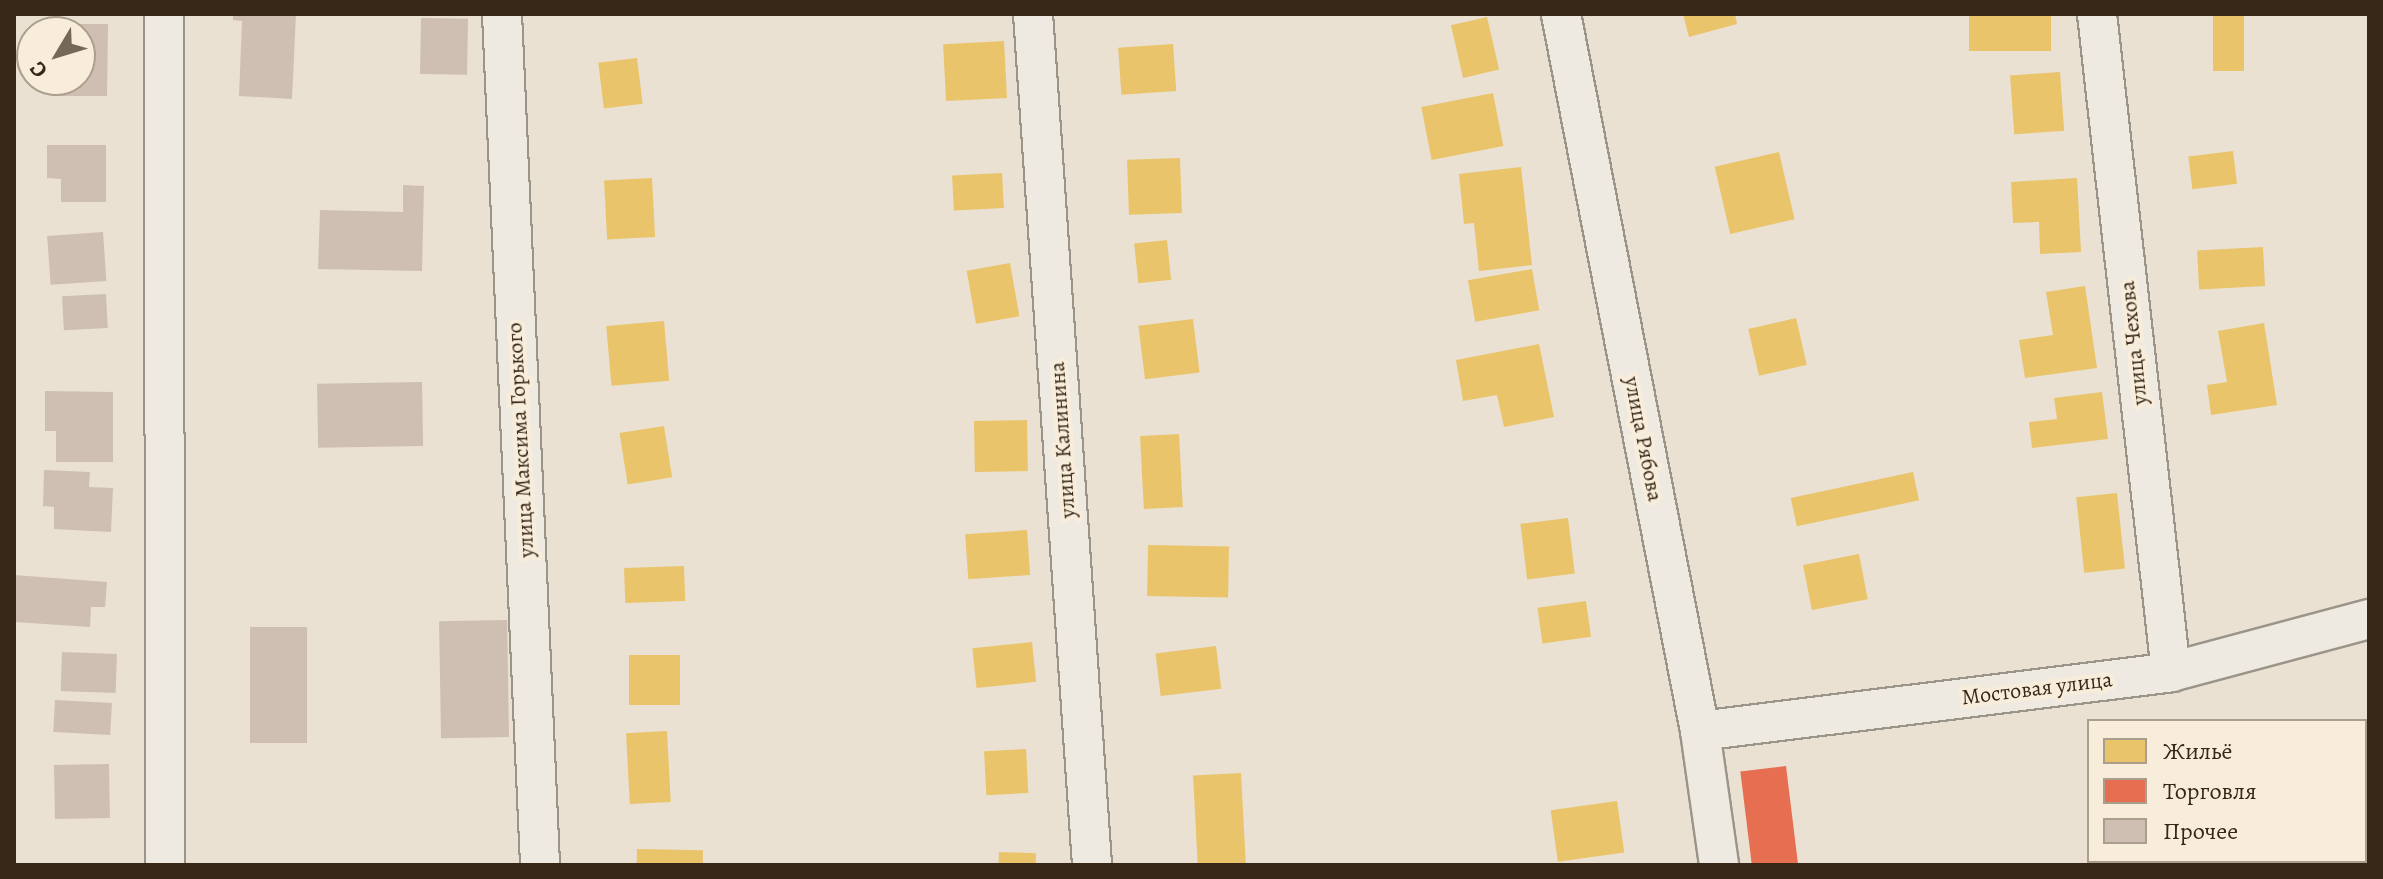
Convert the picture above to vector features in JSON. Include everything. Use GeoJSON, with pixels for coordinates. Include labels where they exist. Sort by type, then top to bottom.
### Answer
{"type":"FeatureCollection","features":[{"type":"Feature","properties":{"kind":"street"},"geometry":{"type":"LineString","coordinates":[[164,14],[165,865]]}},
{"type":"Feature","properties":{"kind":"street","name":"улица Максима Горького"},"geometry":{"type":"LineString","coordinates":[[502,14],[540,865]]}},
{"type":"Feature","properties":{"kind":"street","name":"улица Калинина"},"geometry":{"type":"LineString","coordinates":[[1033,14],[1092,865]]}},
{"type":"Feature","properties":{"kind":"street","name":"улица Рябова"},"geometry":{"type":"LineString","coordinates":[[1561,14],[1700,731],[1719,865]]}},
{"type":"Feature","properties":{"kind":"street","name":"улица Чехова"},"geometry":{"type":"LineString","coordinates":[[2097,14],[2171,672]]}},
{"type":"Feature","properties":{"kind":"street","name":"Мостовая улица"},"geometry":{"type":"LineString","coordinates":[[1700,731],[2171,672],[2369,619]]}},
{"type":"Feature","properties":{"kind":"building: Жильё"},"geometry":{"type":"Polygon","coordinates":[[[1683,14],[1735,14],[1737,24],[1689,37],[1683,14]]]}},
{"type":"Feature","properties":{"kind":"building: Жильё"},"geometry":{"type":"Polygon","coordinates":[[[1969,14],[2051,14],[2051,51],[1969,51],[1969,14]]]}},
{"type":"Feature","properties":{"kind":"building: Жильё"},"geometry":{"type":"Polygon","coordinates":[[[2213,14],[2244,14],[2244,71],[2213,71],[2213,14]]]}},
{"type":"Feature","properties":{"kind":"building: Жильё"},"geometry":{"type":"Polygon","coordinates":[[[1487,17],[1499,70],[1463,78],[1451,25],[1487,17]]]}},
{"type":"Feature","properties":{"kind":"building: Жильё"},"geometry":{"type":"Polygon","coordinates":[[[1004,41],[1007,98],[946,101],[943,44],[1004,41]]]}},
{"type":"Feature","properties":{"kind":"building: Жильё"},"geometry":{"type":"Polygon","coordinates":[[[1173,44],[1176,91],[1121,95],[1118,48],[1173,44]]]}},
{"type":"Feature","properties":{"kind":"building: Жильё"},"geometry":{"type":"Polygon","coordinates":[[[637,58],[643,104],[604,108],[598,63],[637,58]]]}},
{"type":"Feature","properties":{"kind":"building: Жильё"},"geometry":{"type":"Polygon","coordinates":[[[2060,72],[2064,131],[2014,134],[2010,75],[2060,72]]]}},
{"type":"Feature","properties":{"kind":"building: Жильё"},"geometry":{"type":"Polygon","coordinates":[[[1493,93],[1503,146],[1432,160],[1421,107],[1493,93]]]}},
{"type":"Feature","properties":{"kind":"building: Жильё"},"geometry":{"type":"Polygon","coordinates":[[[2233,151],[2237,184],[2192,189],[2188,156],[2233,151]]]}},
{"type":"Feature","properties":{"kind":"building: Жильё"},"geometry":{"type":"Polygon","coordinates":[[[1779,152],[1795,219],[1730,234],[1715,167],[1779,152]]]}},
{"type":"Feature","properties":{"kind":"building: Жильё"},"geometry":{"type":"Polygon","coordinates":[[[1180,158],[1182,213],[1129,215],[1127,160],[1180,158]]]}},
{"type":"Feature","properties":{"kind":"building: Жильё"},"geometry":{"type":"Polygon","coordinates":[[[1521,167],[1532,265],[1479,271],[1474,223],[1464,224],[1459,174],[1521,167]]]}},
{"type":"Feature","properties":{"kind":"building: Жильё"},"geometry":{"type":"Polygon","coordinates":[[[1002,173],[1004,208],[954,211],[952,176],[1002,173]]]}},
{"type":"Feature","properties":{"kind":"building: Жильё"},"geometry":{"type":"Polygon","coordinates":[[[652,178],[655,237],[607,239],[604,181],[652,178]]]}},
{"type":"Feature","properties":{"kind":"building: Жильё"},"geometry":{"type":"Polygon","coordinates":[[[2077,178],[2081,252],[2040,254],[2039,222],[2013,223],[2011,182],[2077,178]]]}},
{"type":"Feature","properties":{"kind":"building: Жильё"},"geometry":{"type":"Polygon","coordinates":[[[1167,240],[1171,280],[1138,283],[1134,243],[1167,240]]]}},
{"type":"Feature","properties":{"kind":"building: Жильё"},"geometry":{"type":"Polygon","coordinates":[[[2263,247],[2265,286],[2199,289],[2197,250],[2263,247]]]}},
{"type":"Feature","properties":{"kind":"building: Жильё"},"geometry":{"type":"Polygon","coordinates":[[[1010,263],[1019,316],[976,324],[967,271],[1010,263]]]}},
{"type":"Feature","properties":{"kind":"building: Жильё"},"geometry":{"type":"Polygon","coordinates":[[[1532,269],[1539,310],[1475,322],[1468,280],[1532,269]]]}},
{"type":"Feature","properties":{"kind":"building: Жильё"},"geometry":{"type":"Polygon","coordinates":[[[2085,286],[2097,368],[2025,378],[2019,340],[2053,335],[2046,292],[2085,286]]]}},
{"type":"Feature","properties":{"kind":"building: Жильё"},"geometry":{"type":"Polygon","coordinates":[[[1796,318],[1807,365],[1759,376],[1748,329],[1796,318]]]}},
{"type":"Feature","properties":{"kind":"building: Жильё"},"geometry":{"type":"Polygon","coordinates":[[[1193,319],[1200,373],[1145,379],[1138,326],[1193,319]]]}},
{"type":"Feature","properties":{"kind":"building: Жильё"},"geometry":{"type":"Polygon","coordinates":[[[664,321],[669,381],[611,386],[606,326],[664,321]]]}},
{"type":"Feature","properties":{"kind":"building: Жильё"},"geometry":{"type":"Polygon","coordinates":[[[2264,323],[2277,405],[2211,415],[2207,385],[2227,382],[2218,331],[2264,323]]]}},
{"type":"Feature","properties":{"kind":"building: Жильё"},"geometry":{"type":"Polygon","coordinates":[[[1539,344],[1554,417],[1504,427],[1497,395],[1463,401],[1456,360],[1539,344]]]}},
{"type":"Feature","properties":{"kind":"building: Жильё"},"geometry":{"type":"Polygon","coordinates":[[[2102,392],[2108,439],[2032,448],[2029,422],[2057,419],[2054,398],[2102,392]]]}},
{"type":"Feature","properties":{"kind":"building: Жильё"},"geometry":{"type":"Polygon","coordinates":[[[1027,420],[1028,471],[975,472],[974,421],[1027,420]]]}},
{"type":"Feature","properties":{"kind":"building: Жильё"},"geometry":{"type":"Polygon","coordinates":[[[664,426],[672,477],[628,484],[620,433],[664,426]]]}},
{"type":"Feature","properties":{"kind":"building: Жильё"},"geometry":{"type":"Polygon","coordinates":[[[1179,434],[1183,507],[1144,509],[1140,436],[1179,434]]]}},
{"type":"Feature","properties":{"kind":"building: Жильё"},"geometry":{"type":"Polygon","coordinates":[[[1913,472],[1919,500],[1797,526],[1791,498],[1913,472]]]}},
{"type":"Feature","properties":{"kind":"building: Жильё"},"geometry":{"type":"Polygon","coordinates":[[[2117,493],[2125,569],[2084,573],[2076,497],[2117,493]]]}},
{"type":"Feature","properties":{"kind":"building: Жильё"},"geometry":{"type":"Polygon","coordinates":[[[1568,518],[1575,574],[1527,579],[1520,524],[1568,518]]]}},
{"type":"Feature","properties":{"kind":"building: Жильё"},"geometry":{"type":"Polygon","coordinates":[[[1027,530],[1030,575],[968,579],[965,534],[1027,530]]]}},
{"type":"Feature","properties":{"kind":"building: Жильё"},"geometry":{"type":"Polygon","coordinates":[[[1148,545],[1229,546],[1228,597],[1147,596],[1148,545]]]}},
{"type":"Feature","properties":{"kind":"building: Жильё"},"geometry":{"type":"Polygon","coordinates":[[[1859,554],[1868,599],[1812,610],[1803,565],[1859,554]]]}},
{"type":"Feature","properties":{"kind":"building: Жильё"},"geometry":{"type":"Polygon","coordinates":[[[684,566],[685,601],[625,603],[624,568],[684,566]]]}},
{"type":"Feature","properties":{"kind":"building: Жильё"},"geometry":{"type":"Polygon","coordinates":[[[1586,601],[1591,637],[1542,643],[1537,608],[1586,601]]]}},
{"type":"Feature","properties":{"kind":"building: Жильё"},"geometry":{"type":"Polygon","coordinates":[[[1032,642],[1036,682],[977,688],[972,648],[1032,642]]]}},
{"type":"Feature","properties":{"kind":"building: Жильё"},"geometry":{"type":"Polygon","coordinates":[[[1216,646],[1221,689],[1161,696],[1155,653],[1216,646]]]}},
{"type":"Feature","properties":{"kind":"building: Жильё"},"geometry":{"type":"Polygon","coordinates":[[[629,655],[680,655],[680,705],[629,705],[629,655]]]}},
{"type":"Feature","properties":{"kind":"building: Жильё"},"geometry":{"type":"Polygon","coordinates":[[[667,731],[671,802],[630,804],[626,733],[667,731]]]}},
{"type":"Feature","properties":{"kind":"building: Жильё"},"geometry":{"type":"Polygon","coordinates":[[[1026,749],[1028,793],[986,795],[984,751],[1026,749]]]}},
{"type":"Feature","properties":{"kind":"building: Жильё"},"geometry":{"type":"Polygon","coordinates":[[[1241,773],[1246,865],[1198,865],[1193,776],[1241,773]]]}},
{"type":"Feature","properties":{"kind":"building: Жильё"},"geometry":{"type":"Polygon","coordinates":[[[1617,801],[1624,852],[1558,862],[1551,810],[1617,801]]]}},
{"type":"Feature","properties":{"kind":"building: Жильё"},"geometry":{"type":"Polygon","coordinates":[[[637,849],[703,850],[703,865],[637,865],[637,849]]]}},
{"type":"Feature","properties":{"kind":"building: Жильё"},"geometry":{"type":"Polygon","coordinates":[[[999,852],[1036,853],[1036,865],[999,865],[999,852]]]}},
{"type":"Feature","properties":{"kind":"building: Торговля"},"geometry":{"type":"Polygon","coordinates":[[[1786,766],[1798,865],[1752,865],[1740,772],[1786,766]]]}},
{"type":"Feature","properties":{"kind":"building: Прочее"},"geometry":{"type":"Polygon","coordinates":[[[233,14],[296,14],[292,99],[239,96],[242,21],[233,20],[233,14]]]}},
{"type":"Feature","properties":{"kind":"building: Прочее"},"geometry":{"type":"Polygon","coordinates":[[[421,18],[468,19],[467,75],[420,74],[421,18]]]}},
{"type":"Feature","properties":{"kind":"building: Прочее"},"geometry":{"type":"Polygon","coordinates":[[[96,24],[108,24],[107,96],[96,96],[96,24]]]}},
{"type":"Feature","properties":{"kind":"building: Прочее"},"geometry":{"type":"Polygon","coordinates":[[[47,145],[106,145],[106,202],[61,202],[61,179],[47,178],[47,145]]]}},
{"type":"Feature","properties":{"kind":"building: Прочее"},"geometry":{"type":"Polygon","coordinates":[[[403,185],[424,186],[422,271],[318,269],[320,210],[403,212],[403,185]]]}},
{"type":"Feature","properties":{"kind":"building: Прочее"},"geometry":{"type":"Polygon","coordinates":[[[103,232],[106,281],[51,285],[47,236],[103,232]]]}},
{"type":"Feature","properties":{"kind":"building: Прочее"},"geometry":{"type":"Polygon","coordinates":[[[106,294],[108,328],[64,330],[62,296],[106,294]]]}},
{"type":"Feature","properties":{"kind":"building: Прочее"},"geometry":{"type":"Polygon","coordinates":[[[422,382],[423,446],[318,448],[317,384],[422,382]]]}},
{"type":"Feature","properties":{"kind":"building: Прочее"},"geometry":{"type":"Polygon","coordinates":[[[45,391],[113,392],[113,462],[56,462],[56,431],[45,431],[45,391]]]}},
{"type":"Feature","properties":{"kind":"building: Прочее"},"geometry":{"type":"Polygon","coordinates":[[[44,470],[90,472],[89,487],[113,488],[111,532],[54,529],[54,507],[43,506],[44,470]]]}},
{"type":"Feature","properties":{"kind":"building: Прочее"},"geometry":{"type":"Polygon","coordinates":[[[14,575],[107,582],[105,607],[91,607],[90,627],[14,622],[14,575]]]}},
{"type":"Feature","properties":{"kind":"building: Прочее"},"geometry":{"type":"Polygon","coordinates":[[[507,620],[509,737],[441,738],[439,621],[507,620]]]}},
{"type":"Feature","properties":{"kind":"building: Прочее"},"geometry":{"type":"Polygon","coordinates":[[[250,627],[307,627],[307,743],[250,743],[250,627]]]}},
{"type":"Feature","properties":{"kind":"building: Прочее"},"geometry":{"type":"Polygon","coordinates":[[[62,652],[117,654],[116,693],[61,691],[62,652]]]}},
{"type":"Feature","properties":{"kind":"building: Прочее"},"geometry":{"type":"Polygon","coordinates":[[[55,700],[112,703],[110,735],[53,732],[55,700]]]}},
{"type":"Feature","properties":{"kind":"building: Прочее"},"geometry":{"type":"Polygon","coordinates":[[[109,764],[110,818],[55,819],[54,765],[109,764]]]}},
{"type":"Feature","properties":{"kind":"building: Прочее"},"geometry":{"type":"Polygon","coordinates":[[[2279,863],[2333,863],[2333,865],[2279,863]]]}}]}
